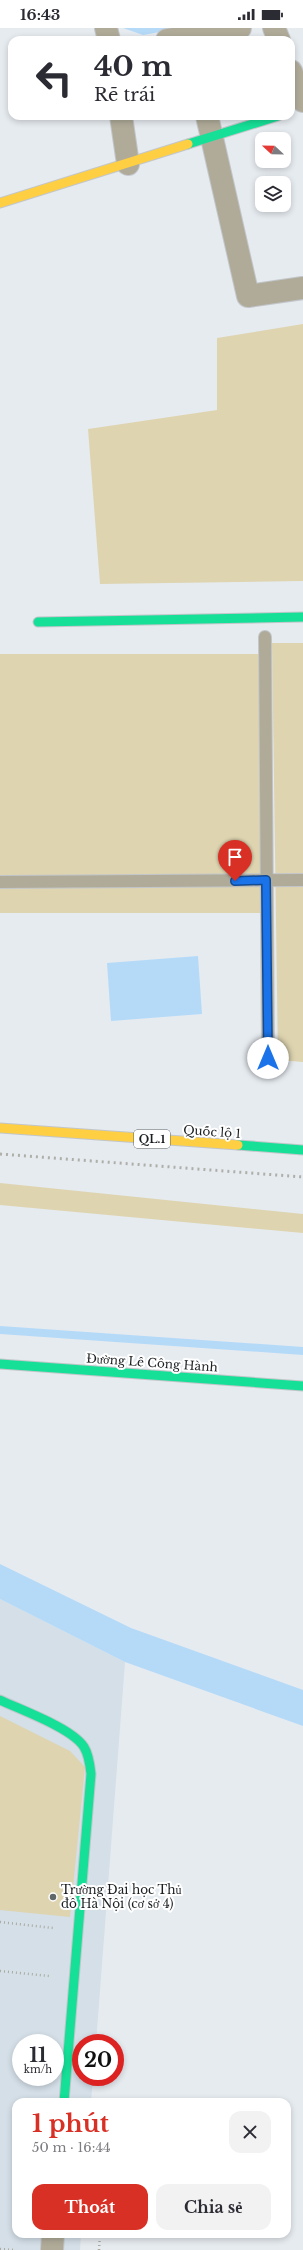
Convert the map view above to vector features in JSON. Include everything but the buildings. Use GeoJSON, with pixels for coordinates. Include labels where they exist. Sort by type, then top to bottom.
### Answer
{"type":"FeatureCollection","features":[{"type":"Feature","properties":{"kind":"main road"},"geometry":{"type":"LineString","coordinates":[[0,203],[266,120]]}},
{"type":"Feature","properties":{"kind":"main road"},"geometry":{"type":"LineString","coordinates":[[38,622],[303,617]]}},
{"type":"Feature","properties":{"kind":"main road","name":"Quốc lộ 1"},"geometry":{"type":"LineString","coordinates":[[0,1128],[303,1150]]}},
{"type":"Feature","properties":{"kind":"main road","name":"Đường Lê Công Hành"},"geometry":{"type":"LineString","coordinates":[[0,1364],[303,1386]]}},
{"type":"Feature","properties":{"kind":"main road"},"geometry":{"type":"LineString","coordinates":[[0,1700],[66,1733],[82,1745],[88,1756],[91,1774],[64,2098]]}},
{"type":"Feature","properties":{"kind":"street"},"geometry":{"type":"LineString","coordinates":[[199,36],[240,28]]}},
{"type":"Feature","properties":{"kind":"street"},"geometry":{"type":"LineString","coordinates":[[295,81],[303,102]]}},
{"type":"Feature","properties":{"kind":"street"},"geometry":{"type":"LineString","coordinates":[[122,120],[128,164]]}},
{"type":"Feature","properties":{"kind":"street"},"geometry":{"type":"LineString","coordinates":[[208,120],[248,296],[303,288]]}},
{"type":"Feature","properties":{"kind":"street"},"geometry":{"type":"LineString","coordinates":[[52,2250],[53,2238]]}},
{"type":"Feature","properties":{"kind":"lane"},"geometry":{"type":"LineString","coordinates":[[265,636],[268,1058]]}},
{"type":"Feature","properties":{"kind":"lane"},"geometry":{"type":"LineString","coordinates":[[0,882],[303,880]]}},
{"type":"Feature","properties":{"kind":"path"},"geometry":{"type":"LineString","coordinates":[[0,1922],[78,1931]]}},
{"type":"Feature","properties":{"kind":"path"},"geometry":{"type":"LineString","coordinates":[[0,1971],[74,1978]]}},
{"type":"Feature","properties":{"kind":"path"},"geometry":{"type":"LineString","coordinates":[[99,2250],[100,2238]]}},
{"type":"Feature","properties":{"kind":"path"},"geometry":{"type":"LineString","coordinates":[[0,2249],[14,2250]]}},
{"type":"Feature","properties":{"kind":"shaded area"},"geometry":{"type":"Polygon","coordinates":[[[303,324],[303,581],[100,584],[88,429],[217,410],[217,338],[303,324]]]}},
{"type":"Feature","properties":{"kind":"shaded area"},"geometry":{"type":"Polygon","coordinates":[[[272,643],[303,643],[303,1062],[278,1060],[272,643]]]}},
{"type":"Feature","properties":{"kind":"shaded area"},"geometry":{"type":"Polygon","coordinates":[[[0,654],[262,654],[266,913],[0,913],[0,654]]]}},
{"type":"Feature","properties":{"kind":"shaded area"},"geometry":{"type":"Polygon","coordinates":[[[0,1183],[303,1214],[303,1233],[0,1205],[0,1183]]]}},
{"type":"Feature","properties":{"kind":"shaded area","name":"Trường Đại học Thủ đô Hà Nội (cơ sở 4)"},"geometry":{"type":"Polygon","coordinates":[[[0,1599],[125,1662],[97,2034],[72,2034],[72,2086],[92,2086],[91,2098],[12,2098],[12,2238],[81,2238],[80,2250],[0,2250],[0,1599]]]}},
{"type":"Feature","properties":{"kind":"shaded area"},"geometry":{"type":"Polygon","coordinates":[[[0,1716],[70,1751],[85,1767],[70,1917],[0,1910],[0,1716]]]}},
{"type":"Feature","properties":{"kind":"water"},"geometry":{"type":"Polygon","coordinates":[[[123,28],[182,28],[143,35],[123,28]]]}},
{"type":"Feature","properties":{"kind":"water"},"geometry":{"type":"Polygon","coordinates":[[[198,956],[202,1014],[111,1021],[107,963],[198,956]]]}},
{"type":"Feature","properties":{"kind":"water"},"geometry":{"type":"Polygon","coordinates":[[[0,1564],[131,1628],[303,1690],[303,1726],[125,1662],[0,1599],[0,1564]]]}},
{"type":"Feature","properties":{"kind":"waterway"},"geometry":{"type":"LineString","coordinates":[[0,1330],[303,1351]]}},
{"type":"Feature","properties":{"kind":"railway"},"geometry":{"type":"LineString","coordinates":[[0,1154],[303,1177]]}},
{"type":"Feature","properties":{"kind":"traffic: fast"},"geometry":{"type":"LineString","coordinates":[[188,144],[265,120]]}},
{"type":"Feature","properties":{"kind":"traffic: fast"},"geometry":{"type":"LineString","coordinates":[[38,622],[303,617]]}},
{"type":"Feature","properties":{"kind":"traffic: fast"},"geometry":{"type":"LineString","coordinates":[[238,1145],[303,1150]]}},
{"type":"Feature","properties":{"kind":"traffic: fast"},"geometry":{"type":"LineString","coordinates":[[0,1364],[303,1386]]}},
{"type":"Feature","properties":{"kind":"traffic: fast"},"geometry":{"type":"LineString","coordinates":[[0,1700],[58,1726],[69,1733],[84,1747],[90,1764],[91,1774],[64,2098]]}},
{"type":"Feature","properties":{"kind":"traffic: slow"},"geometry":{"type":"LineString","coordinates":[[0,203],[188,144]]}},
{"type":"Feature","properties":{"kind":"traffic: slow"},"geometry":{"type":"LineString","coordinates":[[0,1128],[238,1145]]}},
{"type":"Feature","properties":{"kind":"place","name":"Trường Đại học Thủ đô Hà Nội (cơ sở 4)"},"geometry":{"type":"Point","coordinates":[53,1897]}},
{"type":"Feature","properties":{"kind":"route"},"geometry":{"type":"LineString","coordinates":[[235,881],[266,880],[268,1058]]}}]}
